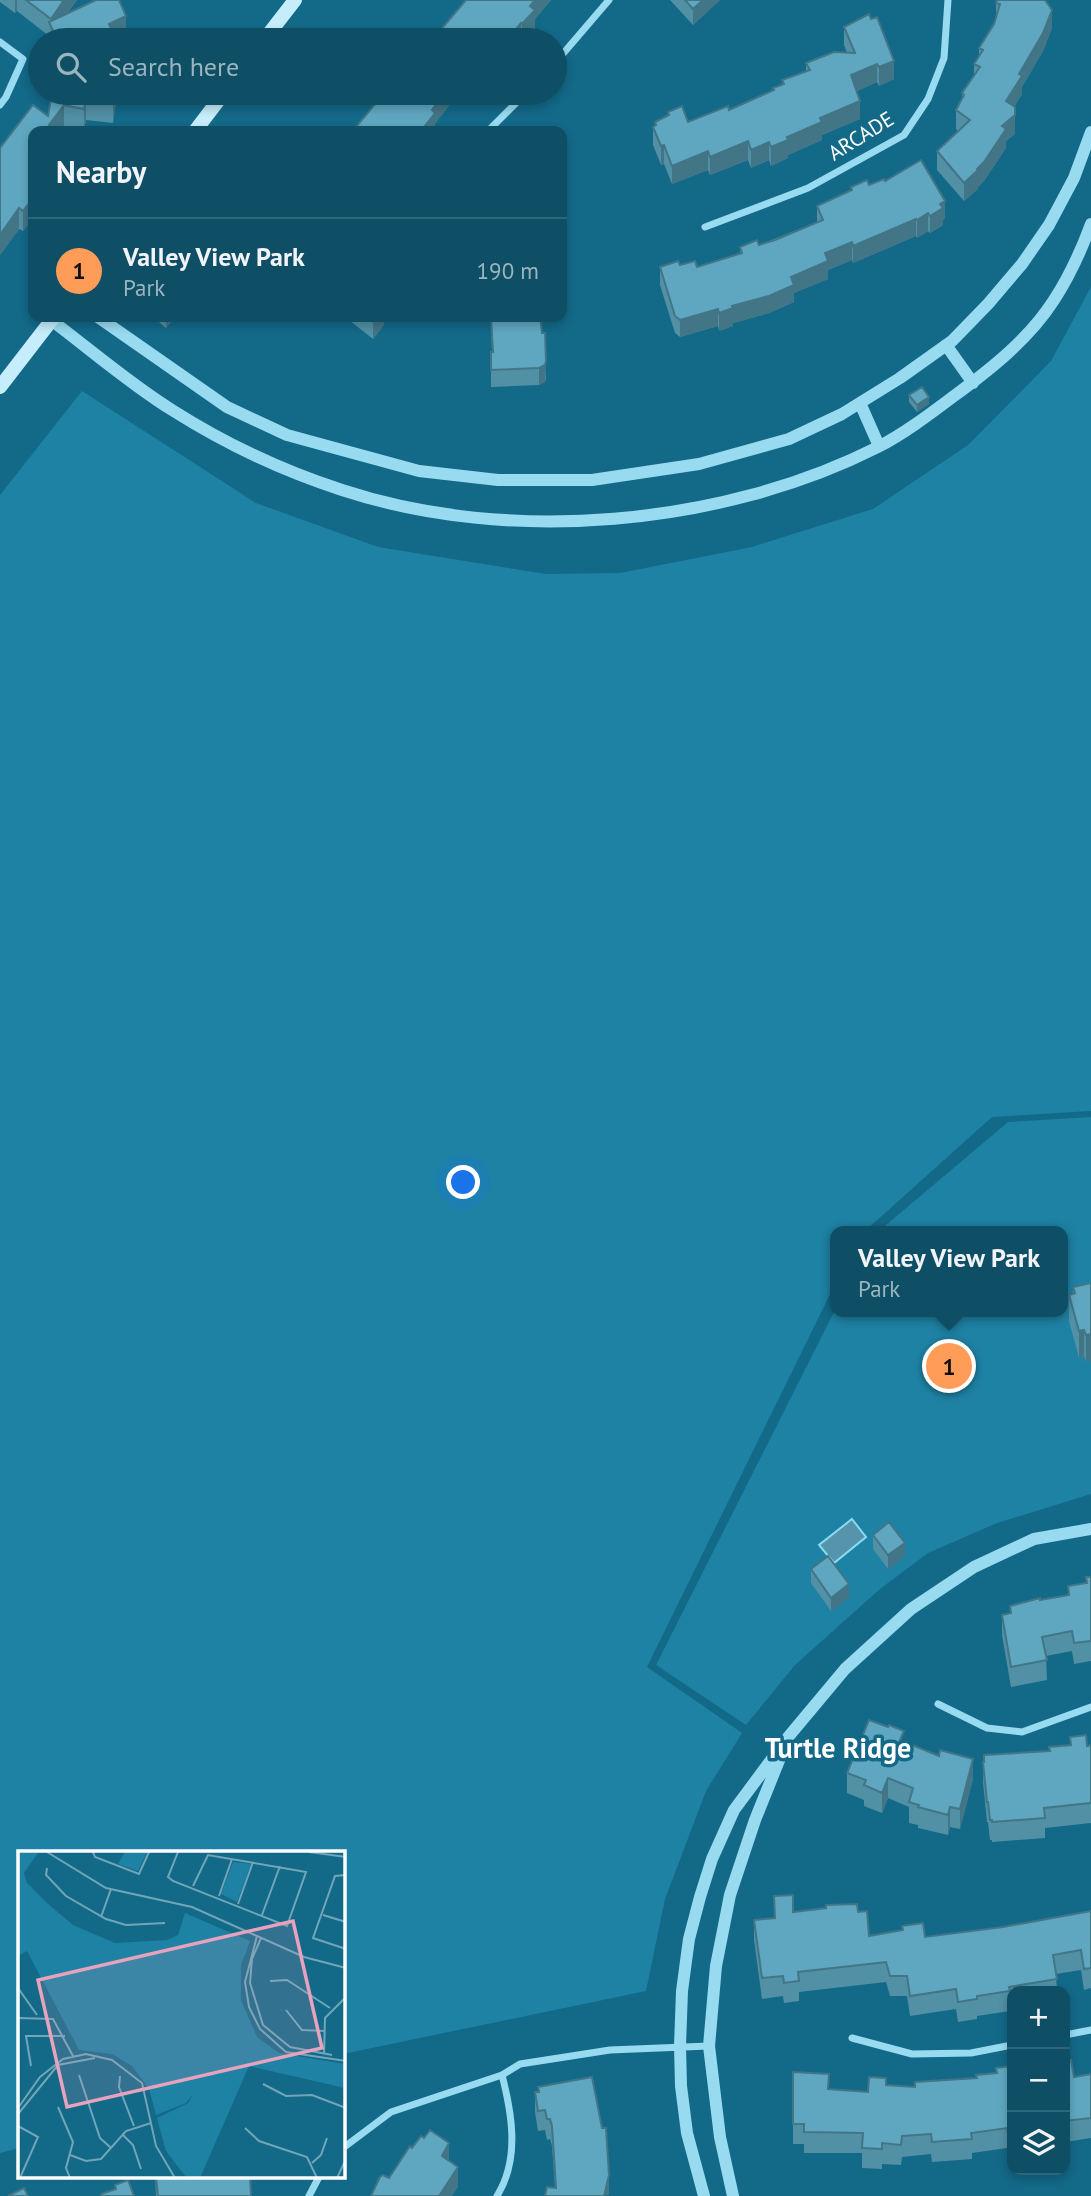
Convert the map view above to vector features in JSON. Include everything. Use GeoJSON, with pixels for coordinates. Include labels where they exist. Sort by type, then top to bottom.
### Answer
{"type":"FeatureCollection","features":[{"type":"Feature","properties":{"kind":"main road"},"geometry":{"type":"LineString","coordinates":[[273,28],[295,0]]}},
{"type":"Feature","properties":{"kind":"main road"},"geometry":{"type":"LineString","coordinates":[[199,126],[215,105]]}},
{"type":"Feature","properties":{"kind":"main road"},"geometry":{"type":"LineString","coordinates":[[0,387],[49,322]]}},
{"type":"Feature","properties":{"kind":"street"},"geometry":{"type":"LineString","coordinates":[[567,49],[609,0]]}},
{"type":"Feature","properties":{"kind":"street","name":"ARCADE"},"geometry":{"type":"LineString","coordinates":[[705,226],[808,188],[904,135],[928,99],[944,58],[948,0]]}},
{"type":"Feature","properties":{"kind":"street"},"geometry":{"type":"LineString","coordinates":[[0,41],[23,59],[0,105]]}},
{"type":"Feature","properties":{"kind":"street"},"geometry":{"type":"LineString","coordinates":[[493,126],[514,105]]}},
{"type":"Feature","properties":{"kind":"street"},"geometry":{"type":"LineString","coordinates":[[106,322],[227,407],[287,435],[419,471],[498,480],[592,480],[699,464],[789,439],[842,414],[900,379],[946,345],[988,304],[1022,264],[1049,225],[1074,178],[1091,132]]}},
{"type":"Feature","properties":{"kind":"street"},"geometry":{"type":"LineString","coordinates":[[57,322],[125,378],[173,411],[233,444],[342,491],[465,517],[521,521],[615,520],[714,503],[769,489],[819,472],[879,446],[923,419],[973,383],[1023,339],[1052,303],[1091,225]]}},
{"type":"Feature","properties":{"kind":"street"},"geometry":{"type":"LineString","coordinates":[[946,345],[973,383]]}},
{"type":"Feature","properties":{"kind":"street"},"geometry":{"type":"LineString","coordinates":[[860,403],[879,446]]}},
{"type":"Feature","properties":{"kind":"street"},"geometry":{"type":"LineString","coordinates":[[704,2196],[687,2133],[681,2086],[682,1991],[689,1939],[712,1858],[734,1810],[845,1669],[911,1609],[974,1567],[1034,1539],[1091,1529]]}},
{"type":"Feature","properties":{"kind":"street"},"geometry":{"type":"LineString","coordinates":[[938,1704],[987,1728],[1022,1732],[1091,1707]]}},
{"type":"Feature","properties":{"kind":"street"},"geometry":{"type":"LineString","coordinates":[[733,2196],[720,2137],[709,2046],[716,1966],[730,1895],[755,1820],[789,1737]]}},
{"type":"Feature","properties":{"kind":"street"},"geometry":{"type":"LineString","coordinates":[[1070,2034],[1091,2030]]}},
{"type":"Feature","properties":{"kind":"street"},"geometry":{"type":"LineString","coordinates":[[852,2038],[912,2054],[971,2053],[1007,2046]]}},
{"type":"Feature","properties":{"kind":"street"},"geometry":{"type":"LineString","coordinates":[[345,2146],[391,2112],[502,2075],[520,2064],[610,2050],[709,2046]]}},
{"type":"Feature","properties":{"kind":"street"},"geometry":{"type":"LineString","coordinates":[[497,2196],[503,2186],[513,2141],[510,2105],[502,2075]]}},
{"type":"Feature","properties":{"kind":"street"},"geometry":{"type":"LineString","coordinates":[[309,2196],[318,2178]]}},
{"type":"Feature","properties":{"kind":"shaded area"},"geometry":{"type":"Polygon","coordinates":[[[1091,287],[1091,1111],[992,1117],[871,1226],[830,1226],[830,1294],[647,1667],[742,1733],[706,1791],[665,1899],[646,1991],[345,2054],[345,1851],[18,1851],[18,2148],[0,2153],[0,495],[82,391],[256,503],[378,547],[546,574],[620,573],[752,547],[873,509],[968,445],[1051,361],[1091,287]]]}},
{"type":"Feature","properties":{"kind":"shaded area"},"geometry":{"type":"Polygon","coordinates":[[[1091,1117],[1091,1494],[997,1523],[928,1553],[880,1589],[795,1665],[746,1725],[656,1665],[831,1317],[1068,1317],[1068,1226],[885,1226],[1008,1122],[1091,1117]]]}},
{"type":"Feature","properties":{"kind":"shaded area"},"geometry":{"type":"Polygon","coordinates":[[[852,1519],[866,1537],[834,1563],[819,1545],[852,1519]]]}},
{"type":"Feature","properties":{"kind":"building"},"geometry":{"type":"Polygon","coordinates":[[[26,0],[64,0],[51,19],[26,0]]]}},
{"type":"Feature","properties":{"kind":"building"},"geometry":{"type":"Polygon","coordinates":[[[96,0],[119,0],[126,16],[109,24],[111,28],[52,28],[49,22],[96,0]]]}},
{"type":"Feature","properties":{"kind":"building"},"geometry":{"type":"Polygon","coordinates":[[[466,0],[535,0],[530,6],[535,10],[517,28],[442,28],[466,0]]]}},
{"type":"Feature","properties":{"kind":"building"},"geometry":{"type":"Polygon","coordinates":[[[685,0],[703,0],[693,9],[685,0]]]}},
{"type":"Feature","properties":{"kind":"building"},"geometry":{"type":"Polygon","coordinates":[[[997,0],[1045,0],[1052,10],[1043,33],[1019,74],[1022,76],[1006,101],[1015,107],[1015,115],[1002,126],[1006,129],[984,162],[964,183],[937,151],[970,120],[956,110],[964,95],[962,93],[980,67],[974,64],[983,50],[979,48],[994,24],[1000,4],[996,3],[997,0]]]}},
{"type":"Feature","properties":{"kind":"building"},"geometry":{"type":"Polygon","coordinates":[[[869,14],[871,19],[877,17],[894,61],[879,67],[877,64],[851,75],[860,101],[820,118],[822,122],[771,147],[769,142],[751,150],[748,141],[710,157],[708,151],[672,166],[653,127],[655,122],[682,106],[688,122],[728,106],[729,110],[774,90],[773,88],[784,84],[782,80],[810,70],[806,63],[834,52],[855,53],[844,27],[869,14]]]}},
{"type":"Feature","properties":{"kind":"building"},"geometry":{"type":"Polygon","coordinates":[[[33,105],[48,116],[50,105],[64,105],[50,126],[28,126],[28,204],[23,211],[19,208],[0,235],[0,148],[33,105]]]}},
{"type":"Feature","properties":{"kind":"building"},"geometry":{"type":"Polygon","coordinates":[[[64,105],[85,105],[84,109],[64,105]]]}},
{"type":"Feature","properties":{"kind":"building"},"geometry":{"type":"Polygon","coordinates":[[[374,105],[436,105],[432,110],[435,113],[425,126],[357,126],[374,105]]]}},
{"type":"Feature","properties":{"kind":"building"},"geometry":{"type":"Polygon","coordinates":[[[921,160],[945,201],[940,204],[943,208],[930,216],[928,213],[853,246],[852,242],[825,253],[828,261],[791,277],[794,285],[769,296],[732,306],[733,308],[719,313],[718,309],[680,320],[675,316],[660,267],[678,261],[680,265],[695,261],[697,267],[742,253],[740,247],[757,240],[759,245],[775,240],[823,220],[817,206],[852,190],[851,187],[867,180],[869,185],[884,179],[885,181],[921,160]]]}},
{"type":"Feature","properties":{"kind":"building"},"geometry":{"type":"Polygon","coordinates":[[[491,322],[541,322],[542,333],[545,333],[545,365],[539,368],[491,370],[491,322]]]}},
{"type":"Feature","properties":{"kind":"building"},"geometry":{"type":"Polygon","coordinates":[[[922,387],[929,397],[917,405],[909,395],[922,387]]]}},
{"type":"Feature","properties":{"kind":"building"},"geometry":{"type":"Polygon","coordinates":[[[1091,1283],[1091,1334],[1086,1335],[1084,1330],[1079,1331],[1069,1295],[1075,1293],[1073,1287],[1091,1283]]]}},
{"type":"Feature","properties":{"kind":"building"},"geometry":{"type":"Polygon","coordinates":[[[889,1522],[905,1543],[888,1555],[873,1535],[889,1522]]]}},
{"type":"Feature","properties":{"kind":"building"},"geometry":{"type":"Polygon","coordinates":[[[828,1556],[849,1584],[831,1598],[811,1569],[828,1556]]]}},
{"type":"Feature","properties":{"kind":"building"},"geometry":{"type":"Polygon","coordinates":[[[1086,1577],[1091,1577],[1091,1641],[1074,1643],[1072,1631],[1042,1637],[1047,1660],[1011,1667],[1002,1615],[1011,1613],[1010,1606],[1040,1598],[1069,1595],[1068,1586],[1087,1583],[1086,1577]]]}},
{"type":"Feature","properties":{"kind":"building"},"geometry":{"type":"Polygon","coordinates":[[[869,1720],[904,1731],[900,1740],[939,1756],[940,1750],[973,1759],[960,1809],[950,1807],[948,1815],[918,1807],[919,1805],[909,1802],[913,1788],[888,1778],[882,1793],[864,1785],[866,1780],[847,1773],[869,1720]]]}},
{"type":"Feature","properties":{"kind":"building"},"geometry":{"type":"Polygon","coordinates":[[[1086,1735],[1087,1746],[1091,1745],[1091,1803],[1044,1808],[1045,1818],[990,1820],[984,1755],[1050,1751],[1049,1747],[1071,1745],[1070,1737],[1086,1735]]]}},
{"type":"Feature","properties":{"kind":"building"},"geometry":{"type":"Polygon","coordinates":[[[793,1895],[793,1912],[826,1908],[826,1905],[857,1904],[858,1912],[867,1911],[869,1936],[903,1930],[902,1926],[923,1923],[925,1937],[1003,1927],[1091,1911],[1091,1968],[1084,1969],[1081,1950],[1053,1955],[1057,1979],[1007,1986],[1007,1991],[958,2002],[956,1989],[910,1996],[907,1976],[890,1976],[886,1962],[798,1972],[799,1981],[784,1983],[783,1976],[762,1978],[754,1920],[775,1918],[774,1896],[793,1895]]]}},
{"type":"Feature","properties":{"kind":"building"},"geometry":{"type":"Polygon","coordinates":[[[1070,2060],[1074,2077],[1091,2074],[1091,2118],[1070,2120],[1070,2060]]]}},
{"type":"Feature","properties":{"kind":"building"},"geometry":{"type":"Polygon","coordinates":[[[1007,2067],[1007,2128],[971,2133],[972,2139],[932,2142],[931,2134],[902,2136],[901,2145],[882,2143],[882,2149],[862,2148],[863,2133],[804,2132],[804,2124],[793,2124],[793,2072],[829,2074],[828,2089],[868,2092],[869,2077],[886,2078],[886,2085],[915,2087],[915,2082],[977,2078],[976,2075],[997,2073],[996,2068],[1007,2067]]]}},
{"type":"Feature","properties":{"kind":"building"},"geometry":{"type":"Polygon","coordinates":[[[592,2077],[602,2128],[606,2128],[609,2175],[604,2196],[545,2196],[547,2187],[556,2188],[552,2126],[545,2110],[538,2111],[535,2092],[539,2092],[538,2087],[592,2077]]]}},
{"type":"Feature","properties":{"kind":"building"},"geometry":{"type":"Polygon","coordinates":[[[430,2130],[449,2143],[442,2156],[458,2167],[439,2196],[371,2196],[380,2177],[383,2175],[389,2178],[410,2146],[412,2148],[421,2136],[424,2138],[430,2130]]]}},
{"type":"Feature","properties":{"kind":"building"},"geometry":{"type":"Polygon","coordinates":[[[156,2178],[250,2178],[251,2196],[158,2196],[156,2178]]]}},
{"type":"Feature","properties":{"kind":"building"},"geometry":{"type":"Polygon","coordinates":[[[128,2180],[134,2196],[102,2196],[101,2194],[116,2189],[115,2185],[128,2180]]]}},
{"type":"Feature","properties":{"kind":"building"},"geometry":{"type":"Polygon","coordinates":[[[24,2188],[28,2196],[8,2196],[24,2188]]]}},
{"type":"Feature","properties":{"kind":"place","name":"Valley View Park"},"geometry":{"type":"Point","coordinates":[949,1366]}},
{"type":"Feature","properties":{"kind":"district","name":"Turtle Ridge"},"geometry":{"type":"Point","coordinates":[838,1748]}}]}
